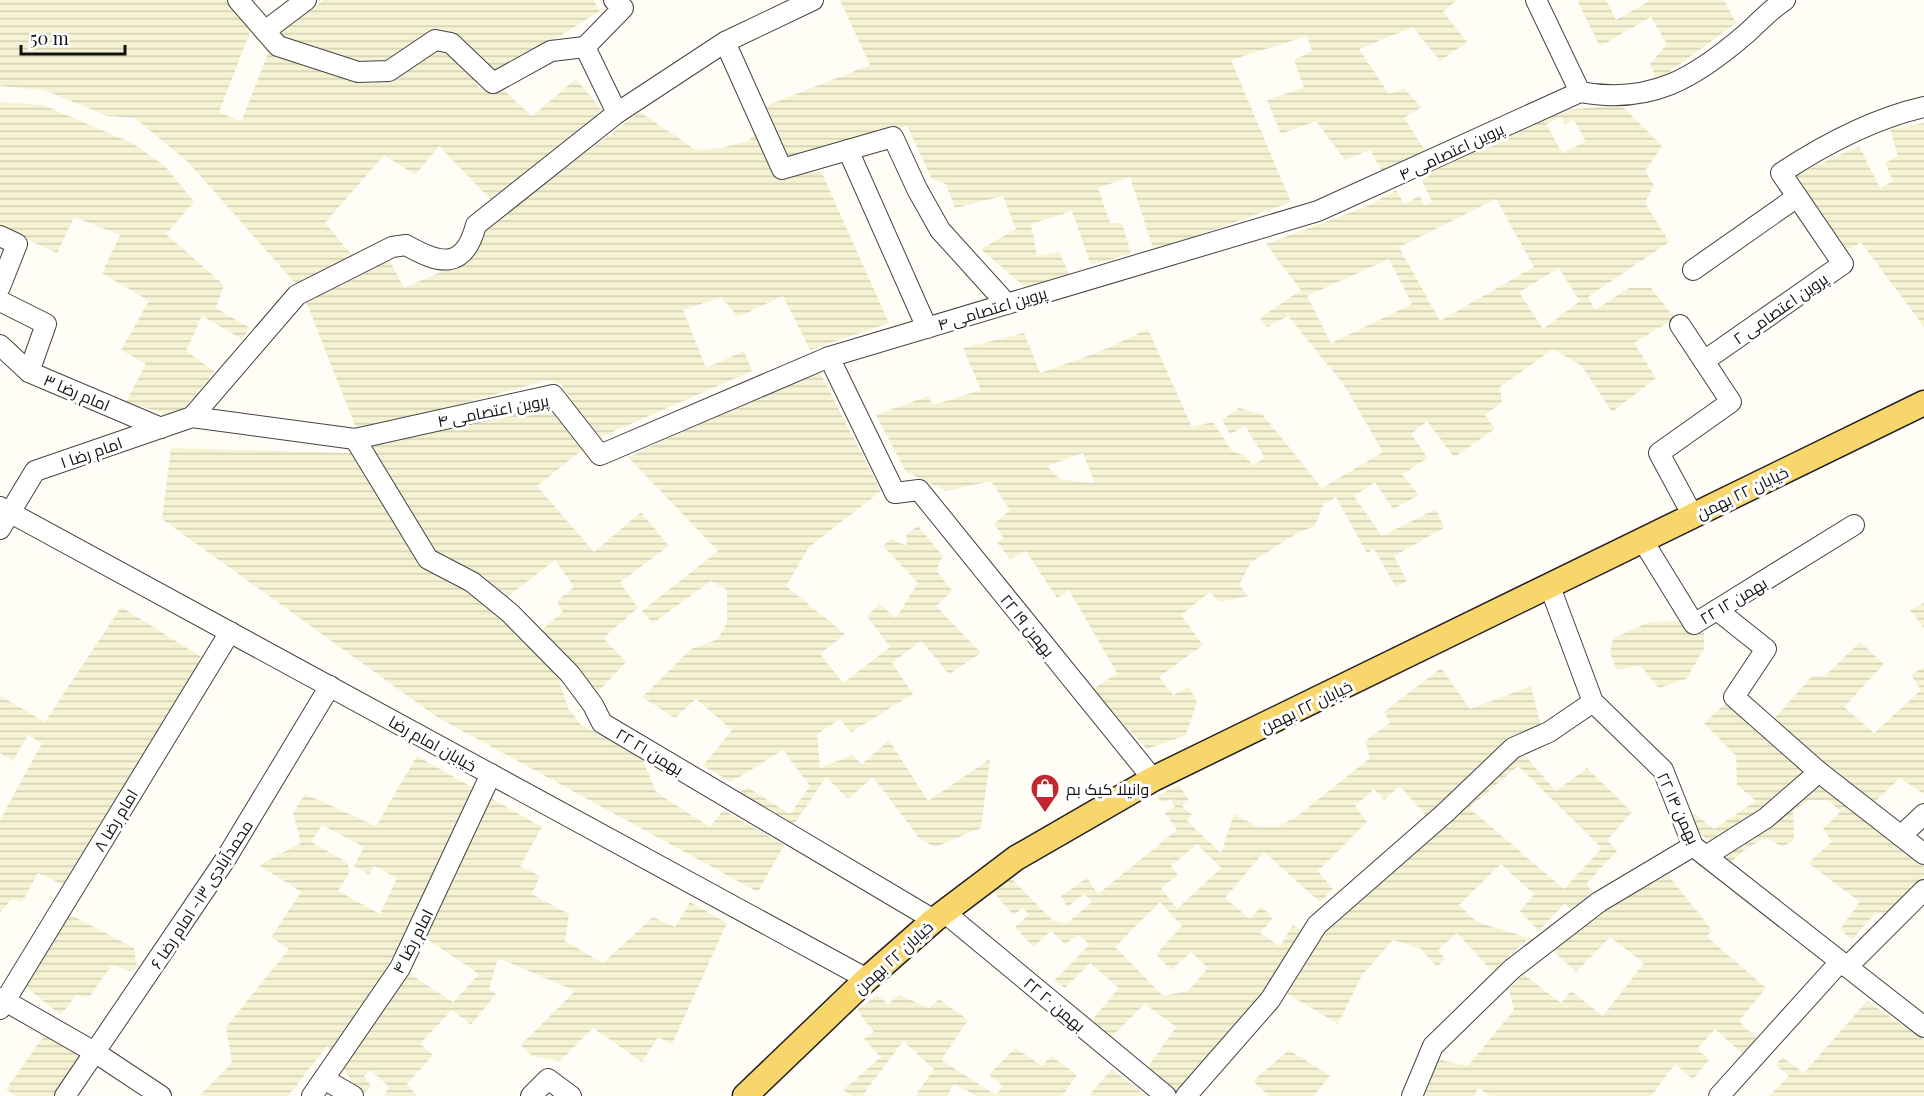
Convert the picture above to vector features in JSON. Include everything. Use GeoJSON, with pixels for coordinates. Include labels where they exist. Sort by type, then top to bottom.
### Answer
{"type":"FeatureCollection","features":[{"type":"Feature","properties":{"kind":"main road","name":"خیابان ۲۲ بهمن"},"geometry":{"type":"LineString","coordinates":[[745,1096],[867,979],[939,916],[1016,858],[1153,779],[1924,403]]}},
{"type":"Feature","properties":{"kind":"street"},"geometry":{"type":"LineString","coordinates":[[238,0],[278,46],[358,72],[390,71],[435,40],[451,43],[493,83],[551,51],[585,47],[623,8],[614,0]]}},
{"type":"Feature","properties":{"kind":"street"},"geometry":{"type":"LineString","coordinates":[[265,31],[306,0]]}},
{"type":"Feature","properties":{"kind":"street"},"geometry":{"type":"LineString","coordinates":[[192,417],[297,295],[392,247],[406,245],[428,258],[445,260],[460,255],[471,243],[476,225],[617,113],[725,42],[813,0]]}},
{"type":"Feature","properties":{"kind":"street"},"geometry":{"type":"LineString","coordinates":[[1536,0],[1580,92],[1610,97],[1644,93],[1678,82],[1708,66],[1785,0]]}},
{"type":"Feature","properties":{"kind":"street"},"geometry":{"type":"LineString","coordinates":[[725,42],[782,169],[893,137],[917,189],[940,230],[1007,304]]}},
{"type":"Feature","properties":{"kind":"street"},"geometry":{"type":"LineString","coordinates":[[585,47],[617,113]]}},
{"type":"Feature","properties":{"kind":"street","name":"پروین اعتصامی ۴"},"geometry":{"type":"LineString","coordinates":[[192,417],[355,439],[553,395],[600,455],[829,357],[1318,212],[1580,92]]}},
{"type":"Feature","properties":{"kind":"street","name":"پروین اعتصامی ۲"},"geometry":{"type":"LineString","coordinates":[[1704,361],[1843,264],[1781,172],[1844,136],[1881,120],[1924,107]]}},
{"type":"Feature","properties":{"kind":"street"},"geometry":{"type":"LineString","coordinates":[[848,150],[927,328]]}},
{"type":"Feature","properties":{"kind":"street"},"geometry":{"type":"LineString","coordinates":[[1693,270],[1797,197]]}},
{"type":"Feature","properties":{"kind":"street"},"geometry":{"type":"LineString","coordinates":[[0,236],[17,244],[0,287]]}},
{"type":"Feature","properties":{"kind":"street"},"geometry":{"type":"LineString","coordinates":[[0,301],[46,324],[29,372]]}},
{"type":"Feature","properties":{"kind":"street"},"geometry":{"type":"LineString","coordinates":[[1680,325],[1731,402],[1659,453],[1694,516]]}},
{"type":"Feature","properties":{"kind":"street","name":"امام رضا ۳"},"geometry":{"type":"LineString","coordinates":[[0,345],[29,372],[161,428]]}},
{"type":"Feature","properties":{"kind":"street","name":"۲۲ بهمن ۱۹"},"geometry":{"type":"LineString","coordinates":[[829,357],[895,493],[918,490],[1153,779]]}},
{"type":"Feature","properties":{"kind":"street","name":"امام رضا ۱"},"geometry":{"type":"LineString","coordinates":[[3,516],[35,471],[192,417]]}},
{"type":"Feature","properties":{"kind":"street","name":"۲۲ بهمن ۲۱"},"geometry":{"type":"LineString","coordinates":[[355,439],[428,559],[472,582],[510,613],[570,674],[593,705],[602,723],[939,916]]}},
{"type":"Feature","properties":{"kind":"street","name":"خیابان امام رضا"},"geometry":{"type":"LineString","coordinates":[[3,516],[230,632],[867,979]]}},
{"type":"Feature","properties":{"kind":"street","name":"۲۲ بهمن ۱۲"},"geometry":{"type":"LineString","coordinates":[[1643,541],[1694,624],[1854,525]]}},
{"type":"Feature","properties":{"kind":"street","name":"۲۲ بهمن ۱۴"},"geometry":{"type":"LineString","coordinates":[[1550,587],[1593,702],[1663,770],[1700,851],[1924,1028]]}},
{"type":"Feature","properties":{"kind":"street"},"geometry":{"type":"LineString","coordinates":[[1717,610],[1766,649],[1734,697],[1819,772],[1924,854]]}},
{"type":"Feature","properties":{"kind":"street","name":"امام رضا ۸"},"geometry":{"type":"LineString","coordinates":[[2,1002],[230,632]]}},
{"type":"Feature","properties":{"kind":"street","name":"محمدآبادی ۱۳- امام رضا ۶"},"geometry":{"type":"LineString","coordinates":[[65,1096],[225,860],[330,686]]}},
{"type":"Feature","properties":{"kind":"street"},"geometry":{"type":"LineString","coordinates":[[1186,1096],[1270,1000],[1317,925],[1445,813],[1513,748],[1549,732],[1593,702]]}},
{"type":"Feature","properties":{"kind":"street"},"geometry":{"type":"LineString","coordinates":[[1412,1096],[1433,1046],[1512,969],[1599,902],[1766,818],[1819,772]]}},
{"type":"Feature","properties":{"kind":"street","name":"امام رضا ۴"},"geometry":{"type":"LineString","coordinates":[[312,1096],[400,968],[491,774]]}},
{"type":"Feature","properties":{"kind":"street"},"geometry":{"type":"LineString","coordinates":[[1901,836],[1924,813]]}},
{"type":"Feature","properties":{"kind":"street"},"geometry":{"type":"LineString","coordinates":[[1719,1096],[1844,964],[1924,890]]}},
{"type":"Feature","properties":{"kind":"street","name":"۲۲ بهمن ۲۰"},"geometry":{"type":"LineString","coordinates":[[939,916],[1166,1096]]}},
{"type":"Feature","properties":{"kind":"street"},"geometry":{"type":"LineString","coordinates":[[2,1002],[96,1053],[161,1096]]}},
{"type":"Feature","properties":{"kind":"street"},"geometry":{"type":"LineString","coordinates":[[324,1079],[352,1096]]}},
{"type":"Feature","properties":{"kind":"street"},"geometry":{"type":"LineString","coordinates":[[531,1096],[548,1079],[571,1096]]}},
{"type":"Feature","properties":{"kind":"shaded area"},"geometry":{"type":"Polygon","coordinates":[[[0,0],[227,0],[252,27],[219,112],[241,122],[269,51],[368,80],[442,46],[472,74],[479,88],[499,86],[532,116],[576,79],[603,111],[493,202],[439,146],[415,175],[384,155],[325,223],[352,255],[296,284],[188,162],[135,118],[108,116],[44,90],[0,86],[0,0]]]}},
{"type":"Feature","properties":{"kind":"shaded area"},"geometry":{"type":"Polygon","coordinates":[[[324,0],[593,0],[600,11],[498,74],[482,65],[453,37],[384,68],[349,64],[275,37],[324,0]]]}},
{"type":"Feature","properties":{"kind":"shaded area"},"geometry":{"type":"Polygon","coordinates":[[[840,0],[1457,0],[1443,12],[1467,42],[1440,61],[1413,27],[1359,49],[1389,94],[1404,88],[1421,107],[1404,118],[1426,152],[1383,173],[1370,150],[1345,160],[1316,121],[1281,134],[1267,100],[1304,88],[1294,60],[1312,51],[1307,36],[1231,60],[1291,202],[1154,251],[1130,177],[1098,188],[1110,223],[1122,223],[1131,254],[1091,265],[1072,211],[1031,224],[1037,256],[1059,252],[1070,276],[1027,289],[981,249],[1016,229],[1003,196],[955,208],[946,184],[932,179],[907,126],[786,160],[763,107],[870,65],[840,0]]]}},
{"type":"Feature","properties":{"kind":"shaded area"},"geometry":{"type":"Polygon","coordinates":[[[1577,0],[1606,0],[1616,20],[1651,0],[1724,0],[1736,23],[1657,81],[1650,64],[1667,44],[1651,17],[1600,46],[1577,0]]]}},
{"type":"Feature","properties":{"kind":"shaded area"},"geometry":{"type":"Polygon","coordinates":[[[0,102],[43,105],[132,143],[165,166],[194,202],[166,234],[224,285],[216,308],[250,328],[242,339],[202,316],[186,351],[215,372],[176,417],[126,402],[146,364],[121,350],[149,301],[102,273],[120,235],[74,217],[57,253],[0,227],[0,102]]]}},
{"type":"Feature","properties":{"kind":"shaded area"},"geometry":{"type":"Polygon","coordinates":[[[1621,105],[1662,146],[1645,171],[1654,185],[1645,203],[1669,242],[1588,297],[1595,310],[1629,288],[1651,288],[1675,318],[1634,343],[1656,378],[1612,412],[1582,366],[1553,349],[1500,387],[1502,402],[1485,415],[1495,429],[1454,457],[1427,421],[1411,434],[1428,458],[1402,474],[1419,495],[1393,509],[1375,482],[1354,496],[1382,536],[1436,509],[1444,528],[1394,556],[1407,581],[1396,587],[1374,549],[1367,553],[1336,497],[1323,505],[1315,526],[1296,534],[1251,562],[1239,585],[1248,596],[1220,602],[1210,592],[1181,615],[1203,645],[1159,677],[1173,695],[1189,687],[1197,702],[1186,735],[1147,749],[1092,690],[1117,673],[1069,590],[1057,598],[1026,551],[1010,559],[997,542],[1004,538],[994,524],[1010,510],[991,481],[946,491],[906,472],[876,415],[928,396],[933,405],[981,390],[963,348],[1024,333],[1040,373],[1099,352],[1148,329],[1192,427],[1213,422],[1232,451],[1245,456],[1253,465],[1265,458],[1245,426],[1230,434],[1222,420],[1239,408],[1262,414],[1322,488],[1383,452],[1344,385],[1288,316],[1267,327],[1260,318],[1301,290],[1266,244],[1368,206],[1396,190],[1404,204],[1420,196],[1425,206],[1432,202],[1419,174],[1553,111],[1621,105]],[[1561,117],[1546,124],[1562,153],[1586,142],[1574,120],[1565,124],[1561,117]],[[1496,199],[1399,247],[1440,321],[1534,267],[1496,199]],[[1389,259],[1307,296],[1331,343],[1412,304],[1389,259]],[[1559,268],[1519,292],[1543,329],[1580,301],[1559,268]],[[1083,453],[1047,466],[1061,480],[1095,483],[1083,453]]]}},
{"type":"Feature","properties":{"kind":"shaded area"},"geometry":{"type":"Polygon","coordinates":[[[640,112],[696,150],[722,148],[748,141],[760,130],[781,176],[821,171],[889,323],[810,350],[783,296],[738,317],[721,297],[683,310],[706,368],[744,351],[752,371],[596,439],[561,384],[547,380],[372,429],[356,428],[305,299],[389,259],[404,288],[463,261],[484,229],[640,112]]]}},
{"type":"Feature","properties":{"kind":"shaded area"},"geometry":{"type":"Polygon","coordinates":[[[1924,123],[1924,327],[1861,242],[1844,253],[1794,176],[1859,146],[1880,188],[1893,181],[1885,163],[1898,156],[1890,129],[1924,123]]]}},
{"type":"Feature","properties":{"kind":"shaded area"},"geometry":{"type":"Polygon","coordinates":[[[818,369],[881,491],[809,547],[786,586],[845,634],[820,654],[843,683],[890,647],[867,616],[879,604],[896,618],[918,583],[883,546],[891,539],[907,546],[906,534],[918,526],[943,556],[936,570],[952,591],[936,606],[981,653],[949,674],[921,641],[892,663],[913,694],[851,732],[840,719],[817,734],[820,768],[852,755],[862,764],[889,740],[928,801],[990,759],[981,828],[935,847],[920,839],[873,777],[848,799],[826,777],[792,827],[738,794],[747,787],[790,814],[810,786],[783,750],[731,782],[703,766],[732,730],[696,699],[675,718],[642,697],[691,649],[718,639],[727,623],[727,590],[711,581],[653,623],[642,611],[718,551],[628,457],[818,369]]]}},
{"type":"Feature","properties":{"kind":"shaded area"},"geometry":{"type":"Polygon","coordinates":[[[548,403],[582,450],[537,486],[594,552],[641,512],[669,546],[620,582],[638,608],[603,638],[626,662],[595,695],[538,633],[563,612],[557,601],[574,587],[555,560],[504,599],[431,553],[363,448],[548,403]]]}},
{"type":"Feature","properties":{"kind":"shaded area"},"geometry":{"type":"Polygon","coordinates":[[[171,448],[353,453],[416,556],[469,588],[555,669],[568,708],[581,725],[641,756],[656,792],[710,827],[723,810],[784,845],[758,892],[437,717],[162,519],[171,448]]]}},
{"type":"Feature","properties":{"kind":"shaded area"},"geometry":{"type":"Polygon","coordinates":[[[1924,603],[1924,628],[1910,610],[1924,603]]]}},
{"type":"Feature","properties":{"kind":"shaded area"},"geometry":{"type":"Polygon","coordinates":[[[121,607],[203,658],[64,885],[38,873],[22,902],[12,899],[0,912],[0,820],[42,743],[28,735],[13,761],[0,753],[0,696],[45,722],[121,607]]]}},
{"type":"Feature","properties":{"kind":"shaded area"},"geometry":{"type":"Polygon","coordinates":[[[1688,621],[1704,632],[1704,649],[1686,679],[1659,688],[1640,665],[1617,670],[1610,653],[1613,638],[1650,622],[1688,621]]]}},
{"type":"Feature","properties":{"kind":"shaded area"},"geometry":{"type":"Polygon","coordinates":[[[1860,642],[1884,664],[1844,707],[1874,733],[1921,690],[1911,675],[1924,667],[1924,794],[1900,778],[1863,813],[1924,861],[1924,891],[1893,911],[1874,914],[1852,940],[1840,929],[1860,902],[1808,863],[1832,842],[1823,829],[1841,811],[1827,800],[1809,800],[1793,812],[1794,840],[1782,847],[1767,838],[1748,847],[1731,862],[1686,820],[1695,814],[1714,829],[1756,801],[1737,785],[1736,756],[1704,723],[1728,701],[1764,730],[1812,676],[1825,676],[1860,642]]]}},
{"type":"Feature","properties":{"kind":"shaded area"},"geometry":{"type":"Polygon","coordinates":[[[1441,668],[1470,709],[1531,686],[1541,727],[1498,748],[1427,817],[1400,786],[1384,800],[1374,789],[1355,806],[1367,822],[1318,871],[1333,889],[1320,902],[1264,852],[1225,898],[1250,919],[1261,906],[1273,918],[1260,933],[1280,946],[1293,925],[1305,933],[1248,1014],[1176,1094],[1145,1071],[1176,1027],[1145,1004],[1110,1038],[1091,1021],[1119,988],[1090,963],[1065,988],[1054,981],[1090,944],[1078,935],[1065,944],[1051,931],[1033,947],[1015,927],[1029,915],[1023,908],[1013,915],[992,890],[1011,878],[1052,920],[1066,924],[1092,902],[1085,894],[1067,907],[1061,896],[1087,878],[1098,894],[1177,830],[1165,813],[1175,807],[1171,799],[1162,803],[1157,796],[1179,785],[1189,800],[1182,806],[1192,815],[1187,821],[1221,853],[1234,814],[1256,826],[1276,827],[1296,817],[1370,758],[1365,741],[1390,723],[1384,712],[1441,668]],[[1197,844],[1171,866],[1178,875],[1161,888],[1177,909],[1221,868],[1197,844]],[[1160,902],[1115,947],[1163,996],[1188,991],[1208,968],[1191,952],[1171,970],[1156,954],[1182,926],[1160,902]]]}},
{"type":"Feature","properties":{"kind":"shaded area"},"geometry":{"type":"Polygon","coordinates":[[[1520,750],[1556,791],[1587,768],[1632,812],[1607,840],[1617,851],[1586,884],[1597,897],[1574,914],[1565,903],[1539,931],[1520,911],[1534,894],[1501,864],[1459,905],[1477,922],[1529,938],[1492,971],[1457,933],[1438,950],[1445,959],[1437,967],[1421,949],[1393,940],[1362,975],[1338,1024],[1283,991],[1321,928],[1520,750]],[[1518,766],[1469,808],[1564,889],[1602,848],[1518,766]]]}},
{"type":"Feature","properties":{"kind":"shaded area"},"geometry":{"type":"Polygon","coordinates":[[[417,756],[542,827],[520,866],[540,876],[532,894],[569,914],[565,941],[603,963],[653,917],[675,927],[690,902],[727,923],[672,1044],[658,1037],[642,1062],[593,1028],[560,1061],[532,1056],[521,1045],[575,991],[498,958],[489,989],[496,994],[471,1025],[452,1010],[420,1044],[433,1055],[407,1084],[417,1096],[384,1096],[389,1087],[371,1070],[364,1076],[371,1086],[362,1095],[327,1046],[288,1096],[199,1096],[232,1063],[226,1027],[289,949],[271,937],[301,892],[259,865],[301,843],[293,813],[305,794],[376,826],[417,756]],[[322,825],[311,842],[347,862],[350,871],[338,891],[380,914],[397,878],[374,866],[369,875],[354,866],[364,847],[322,825]],[[412,929],[390,961],[453,1002],[479,974],[412,929]]]}},
{"type":"Feature","properties":{"kind":"shaded area"},"geometry":{"type":"Polygon","coordinates":[[[1668,875],[1712,930],[1707,937],[1766,988],[1739,1021],[1756,1038],[1743,1054],[1715,1029],[1697,1049],[1709,1060],[1693,1079],[1675,1064],[1651,1096],[1491,1096],[1478,1088],[1474,1096],[1421,1096],[1437,1059],[1468,1066],[1514,1010],[1509,990],[1523,974],[1561,1003],[1571,991],[1603,1016],[1644,963],[1610,937],[1576,972],[1553,951],[1597,914],[1668,875]]]}},
{"type":"Feature","properties":{"kind":"shaded area"},"geometry":{"type":"Polygon","coordinates":[[[67,913],[134,948],[137,969],[129,971],[112,965],[89,997],[76,995],[61,1015],[25,986],[67,913]]]}},
{"type":"Feature","properties":{"kind":"shaded area"},"geometry":{"type":"Polygon","coordinates":[[[877,995],[888,1004],[899,995],[929,1008],[939,999],[968,1020],[941,1060],[996,1095],[1003,1086],[989,1075],[1015,1048],[1042,1066],[1051,1056],[1077,1075],[1062,1096],[977,1096],[954,1084],[947,1096],[915,1096],[934,1069],[903,1041],[862,1096],[853,1096],[843,1090],[881,1057],[864,1039],[874,1032],[857,1010],[877,995]]]}},
{"type":"Feature","properties":{"kind":"shaded area"},"geometry":{"type":"Polygon","coordinates":[[[1867,1001],[1924,1040],[1924,1096],[1769,1096],[1789,1076],[1776,1065],[1782,1057],[1804,1073],[1867,1001]]]}},
{"type":"Feature","properties":{"kind":"shaded area"},"geometry":{"type":"Polygon","coordinates":[[[44,1036],[83,1057],[53,1096],[16,1096],[6,1089],[44,1036]]]}},
{"type":"Feature","properties":{"kind":"shaded area"},"geometry":{"type":"Polygon","coordinates":[[[1289,1050],[1330,1076],[1313,1096],[1269,1096],[1253,1081],[1289,1050]]]}},
{"type":"Feature","properties":{"kind":"shaded area"},"geometry":{"type":"Polygon","coordinates":[[[1112,1069],[1146,1096],[1092,1096],[1090,1094],[1112,1069]]]}},
{"type":"Feature","properties":{"kind":"place","name":"وانیلا کیک بم"},"geometry":{"type":"Point","coordinates":[1045,814]}}]}
